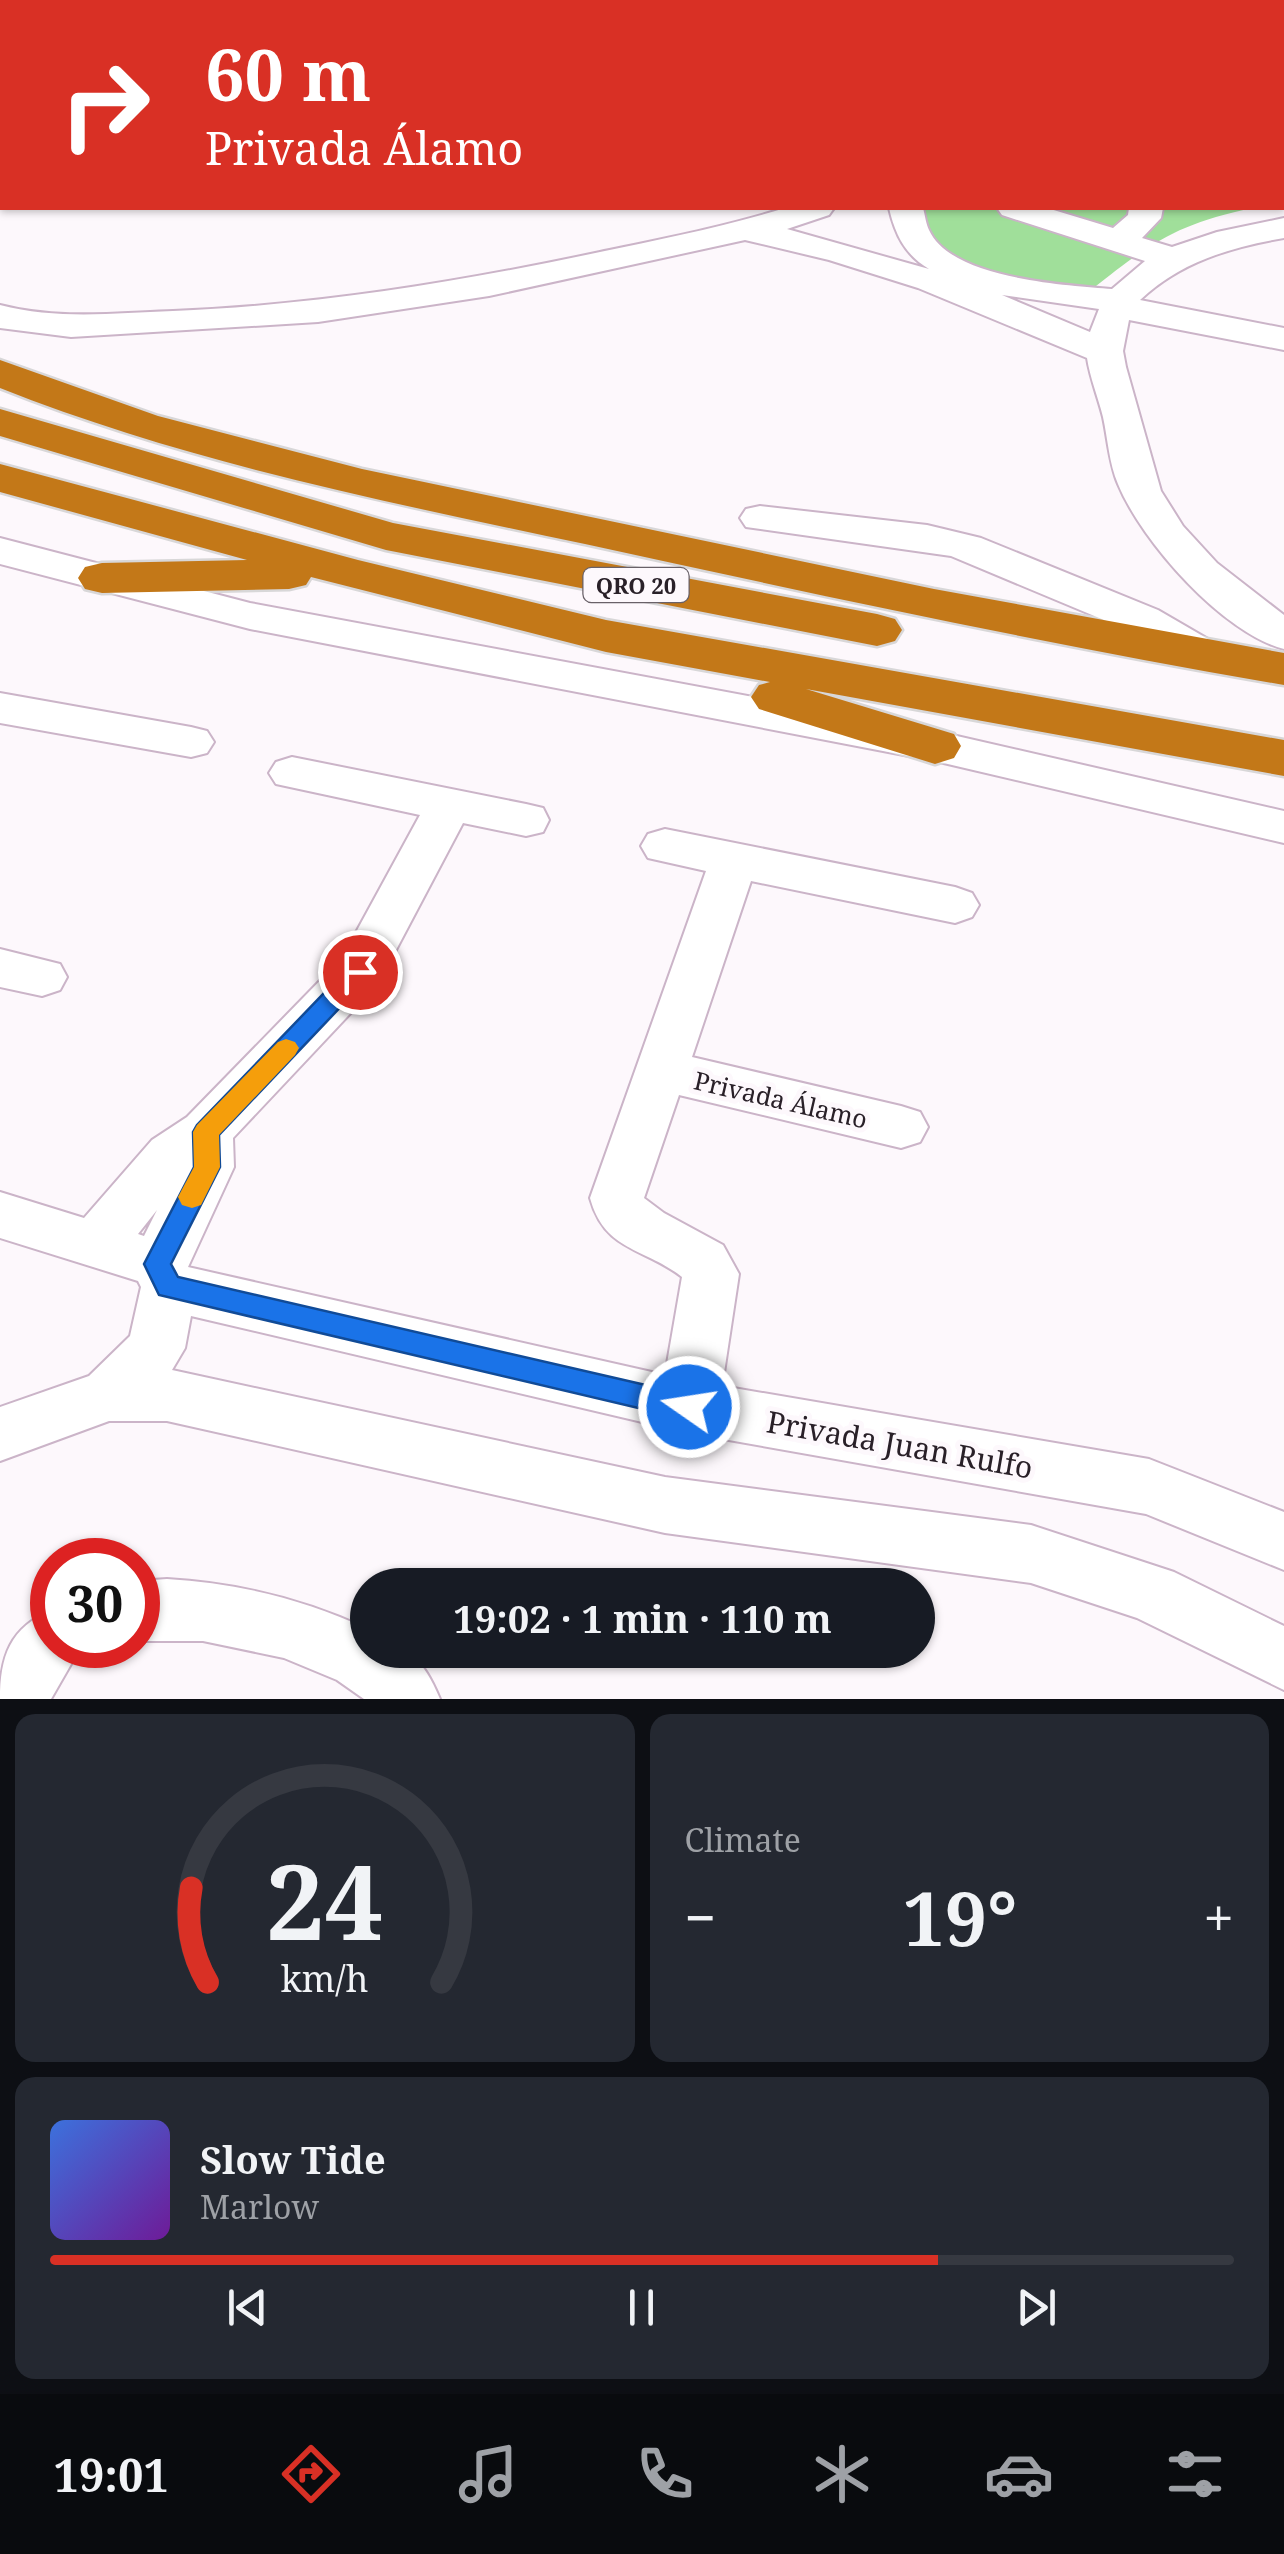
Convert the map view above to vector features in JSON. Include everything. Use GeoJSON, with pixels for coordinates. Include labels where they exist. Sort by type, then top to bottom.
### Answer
{"type":"FeatureCollection","features":[{"type":"Feature","properties":{"kind":"highway"},"geometry":{"type":"LineString","coordinates":[[0,373],[48,393],[234,452],[826,582],[1284,669]]}},
{"type":"Feature","properties":{"kind":"highway","name":"QRO 20"},"geometry":{"type":"LineString","coordinates":[[0,422],[386,536],[814,618],[1284,700]]}},
{"type":"Feature","properties":{"kind":"highway","name":"QRO 20"},"geometry":{"type":"LineString","coordinates":[[0,478],[350,573],[606,636],[1284,758]]}},
{"type":"Feature","properties":{"kind":"highway"},"geometry":{"type":"LineString","coordinates":[[102,578],[350,573]]}},
{"type":"Feature","properties":{"kind":"highway"},"geometry":{"type":"LineString","coordinates":[[527,618],[935,746]]}},
{"type":"Feature","properties":{"kind":"street"},"geometry":{"type":"LineString","coordinates":[[0,316],[12,321],[81,325],[325,310],[491,287],[750,230],[811,210]]}},
{"type":"Feature","properties":{"kind":"street"},"geometry":{"type":"LineString","coordinates":[[906,210],[906,223],[918,246],[943,264],[1032,292],[1119,304],[1284,339]]}},
{"type":"Feature","properties":{"kind":"street"},"geometry":{"type":"LineString","coordinates":[[1020,210],[1172,259]]}},
{"type":"Feature","properties":{"kind":"street"},"geometry":{"type":"LineString","coordinates":[[1119,241],[1144,218],[1146,210]]}},
{"type":"Feature","properties":{"kind":"street"},"geometry":{"type":"LineString","coordinates":[[1284,228],[1242,234],[1172,259],[1146,276],[1119,304],[1105,352],[1140,488],[1188,562],[1248,612],[1284,635]]}},
{"type":"Feature","properties":{"kind":"street"},"geometry":{"type":"LineString","coordinates":[[750,230],[846,254],[1008,308],[1105,352]]}},
{"type":"Feature","properties":{"kind":"street"},"geometry":{"type":"LineString","coordinates":[[760,518],[927,537],[966,547],[1143,620],[1205,656]]}},
{"type":"Feature","properties":{"kind":"street"},"geometry":{"type":"LineString","coordinates":[[0,552],[250,616],[935,746],[1284,827]]}},
{"type":"Feature","properties":{"kind":"street"},"geometry":{"type":"LineString","coordinates":[[0,708],[191,742]]}},
{"type":"Feature","properties":{"kind":"street"},"geometry":{"type":"LineString","coordinates":[[292,773],[526,820]]}},
{"type":"Feature","properties":{"kind":"street"},"geometry":{"type":"LineString","coordinates":[[96,1244],[170,1155],[206,1132],[360,972],[449,805]]}},
{"type":"Feature","properties":{"kind":"street"},"geometry":{"type":"LineString","coordinates":[[665,846],[954,905]]}},
{"type":"Feature","properties":{"kind":"street","name":"Privada Álamo"},"geometry":{"type":"LineString","coordinates":[[689,1407],[711,1274],[708,1266],[692,1253],[628,1220],[617,1207],[617,1198],[734,860]]}},
{"type":"Feature","properties":{"kind":"street","name":"Privada Álamo"},"geometry":{"type":"LineString","coordinates":[[660,1070],[901,1127]]}},
{"type":"Feature","properties":{"kind":"street"},"geometry":{"type":"LineString","coordinates":[[110,1395],[156,1348],[163,1276],[207,1167],[206,1132]]}},
{"type":"Feature","properties":{"kind":"street","name":"Privada Juan Rulfo"},"geometry":{"type":"LineString","coordinates":[[8,1221],[96,1244],[163,1276],[689,1407],[1149,1486],[1284,1541]]}},
{"type":"Feature","properties":{"kind":"street"},"geometry":{"type":"LineString","coordinates":[[0,1434],[110,1395],[167,1394],[665,1505],[1030,1554],[1152,1593],[1284,1659]]}},
{"type":"Feature","properties":{"kind":"street"},"geometry":{"type":"LineString","coordinates":[[160,1609],[241,1618],[308,1636],[382,1671],[407,1699]]}},
{"type":"Feature","properties":{"kind":"street"},"geometry":{"type":"LineString","coordinates":[[0,1671],[30,1653]]}},
{"type":"Feature","properties":{"kind":"street"},"geometry":{"type":"LineString","coordinates":[[13,1699],[33,1668]]}},
{"type":"Feature","properties":{"kind":"green space"},"geometry":{"type":"Polygon","coordinates":[[[921,210],[1245,210],[1166,237],[1091,290],[988,273],[942,249],[927,231],[921,210]]]}},
{"type":"Feature","properties":{"kind":"slow traffic"},"geometry":{"type":"LineString","coordinates":[[192,1197],[207,1167],[206,1132],[286,1048]]}},
{"type":"Feature","properties":{"kind":"route"},"geometry":{"type":"LineString","coordinates":[[360,972],[206,1132],[207,1167],[158,1264],[168,1287],[689,1407]]}}]}
